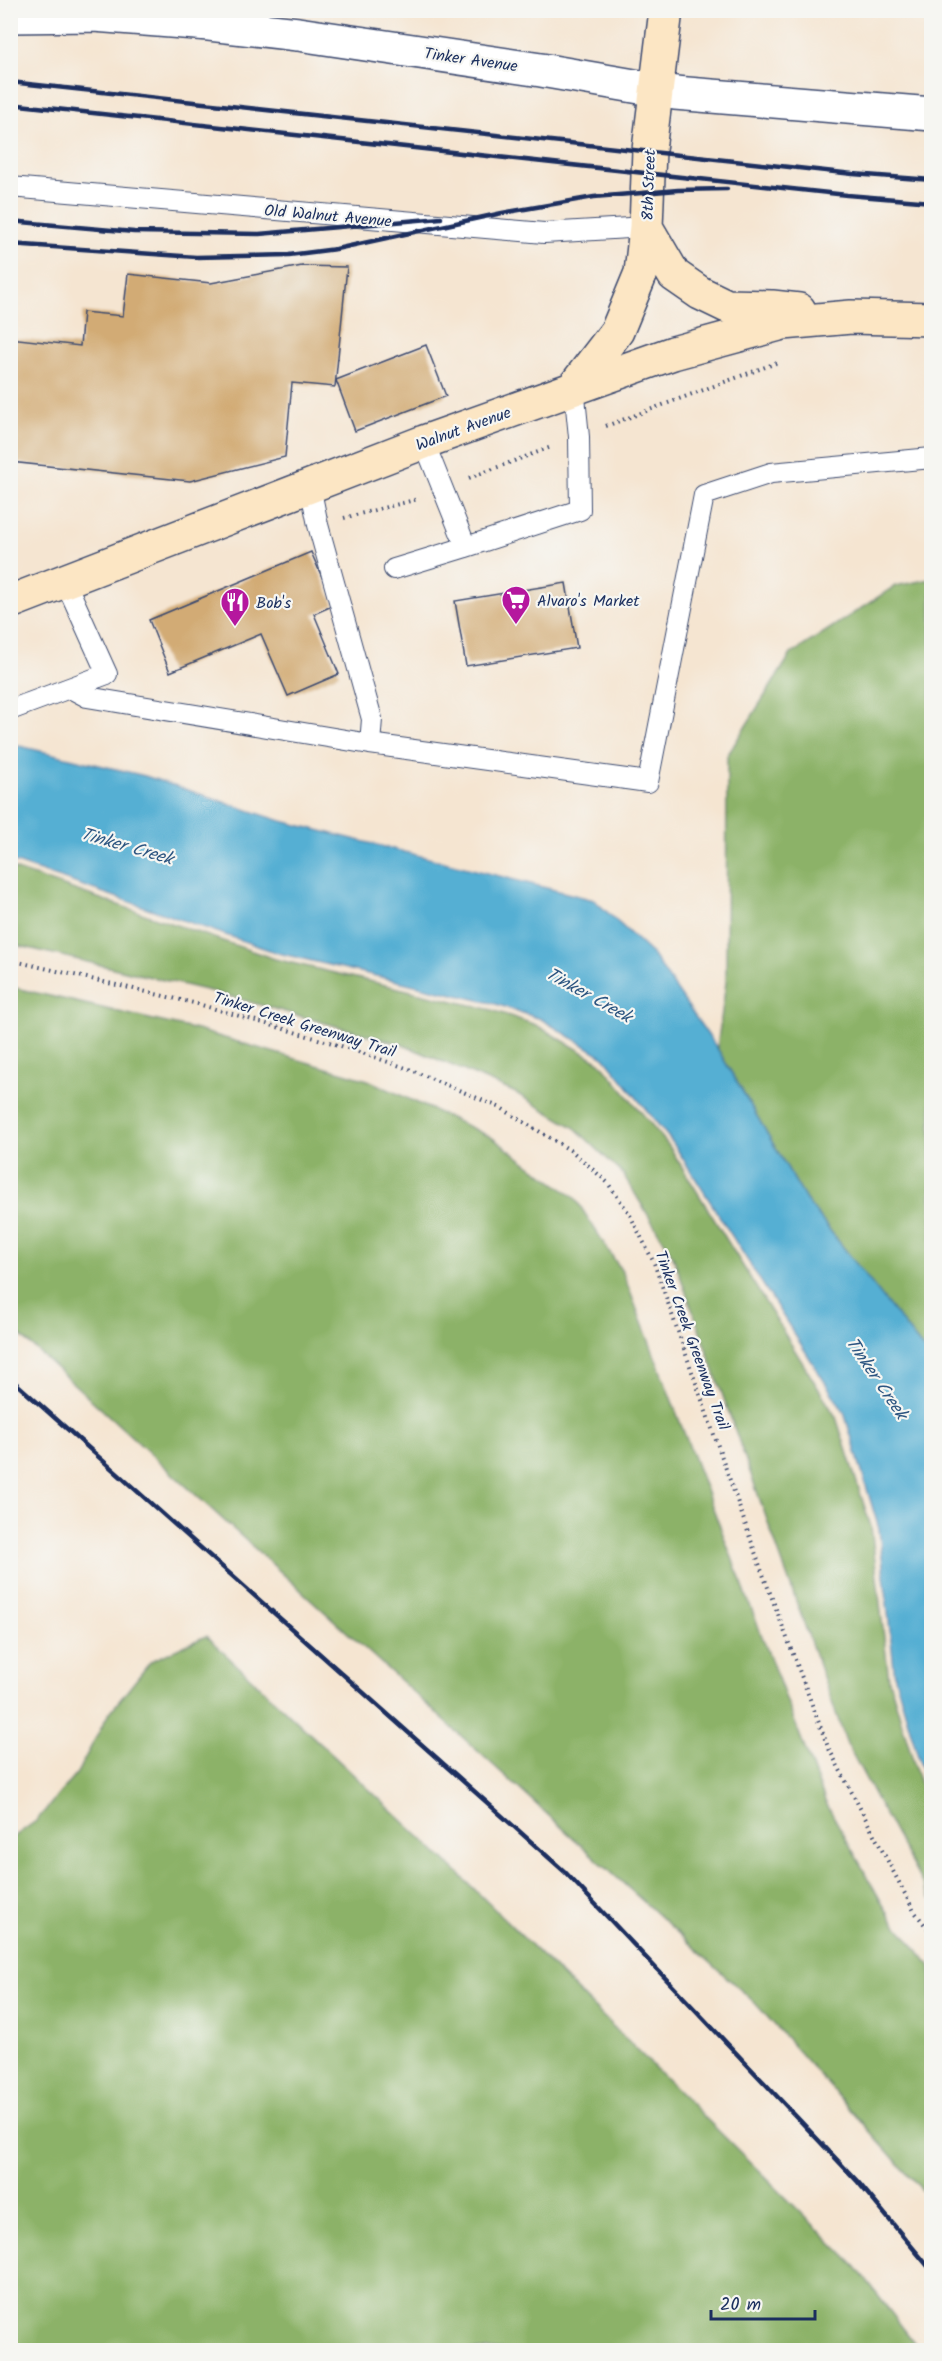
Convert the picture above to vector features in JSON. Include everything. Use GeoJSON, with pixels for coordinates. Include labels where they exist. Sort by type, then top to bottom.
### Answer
{"type":"FeatureCollection","features":[{"type":"Feature","properties":{"kind":"street","name":"8th Street"},"geometry":{"type":"LineString","coordinates":[[666,10],[647,174],[646,227],[674,275],[700,293],[727,306],[772,306],[851,317]]}},
{"type":"Feature","properties":{"kind":"street","name":"Tinker Avenue"},"geometry":{"type":"LineString","coordinates":[[10,15],[207,17],[298,34],[541,70],[675,93],[932,114]]}},
{"type":"Feature","properties":{"kind":"street"},"geometry":{"type":"LineString","coordinates":[[574,387],[617,331],[628,308],[640,273],[646,227]]}},
{"type":"Feature","properties":{"kind":"street","name":"Walnut Avenue"},"geometry":{"type":"LineString","coordinates":[[10,602],[424,442],[673,352],[783,323],[851,317],[932,319]]}},
{"type":"Feature","properties":{"kind":"lane","name":"Old Walnut Avenue"},"geometry":{"type":"LineString","coordinates":[[10,187],[544,233],[646,227]]}},
{"type":"Feature","properties":{"kind":"lane"},"geometry":{"type":"LineString","coordinates":[[394,569],[580,510],[579,437],[574,387]]}},
{"type":"Feature","properties":{"kind":"lane"},"geometry":{"type":"LineString","coordinates":[[424,442],[466,547]]}},
{"type":"Feature","properties":{"kind":"lane"},"geometry":{"type":"LineString","coordinates":[[70,688],[87,697],[370,744],[648,782],[705,495],[771,473],[932,458]]}},
{"type":"Feature","properties":{"kind":"lane"},"geometry":{"type":"LineString","coordinates":[[310,486],[318,525],[372,719],[370,744]]}},
{"type":"Feature","properties":{"kind":"lane"},"geometry":{"type":"LineString","coordinates":[[10,710],[107,674],[64,580]]}},
{"type":"Feature","properties":{"kind":"path"},"geometry":{"type":"LineString","coordinates":[[614,423],[784,360]]}},
{"type":"Feature","properties":{"kind":"path"},"geometry":{"type":"LineString","coordinates":[[474,476],[558,444]]}},
{"type":"Feature","properties":{"kind":"path"},"geometry":{"type":"LineString","coordinates":[[334,521],[411,502]]}},
{"type":"Feature","properties":{"kind":"path","name":"Tinker Creek Greenway Trail"},"geometry":{"type":"LineString","coordinates":[[10,960],[198,1004],[332,1043],[409,1069],[501,1108],[573,1152],[607,1182],[628,1213],[654,1263],[761,1569],[828,1747],[914,1911],[932,1935]]}},
{"type":"Feature","properties":{"kind":"path"},"geometry":{"type":"LineString","coordinates":[[10,1512],[16,1562],[10,1593]]}},
{"type":"Feature","properties":{"kind":"green space"},"geometry":{"type":"Polygon","coordinates":[[[931,579],[931,1359],[806,1200],[717,1048],[726,982],[727,756],[791,654],[895,586],[931,579]]]}},
{"type":"Feature","properties":{"kind":"green space"},"geometry":{"type":"Polygon","coordinates":[[[11,868],[275,959],[492,1010],[536,1025],[600,1062],[669,1146],[836,1417],[871,1527],[889,1680],[931,1820],[931,1900],[847,1744],[673,1256],[623,1174],[575,1128],[516,1093],[404,1045],[214,992],[11,944],[11,868]]]}},
{"type":"Feature","properties":{"kind":"green space"},"geometry":{"type":"Polygon","coordinates":[[[11,987],[197,1030],[368,1080],[491,1137],[575,1198],[623,1273],[825,1801],[890,1917],[931,1966],[931,2200],[755,2003],[11,1327],[11,987]]]}},
{"type":"Feature","properties":{"kind":"green space"},"geometry":{"type":"Polygon","coordinates":[[[206,1636],[457,1872],[856,2267],[920,2350],[11,2350],[11,1839],[36,1821],[77,1773],[108,1715],[151,1661],[206,1636]]]}},
{"type":"Feature","properties":{"kind":"water","name":"Tinker Creek"},"geometry":{"type":"Polygon","coordinates":[[[11,744],[145,776],[278,820],[594,900],[651,953],[717,1048],[806,1200],[931,1359],[931,1801],[895,1677],[879,1529],[844,1412],[673,1143],[604,1057],[541,1019],[496,1004],[278,953],[11,861],[11,744]]]}},
{"type":"Feature","properties":{"kind":"building"},"geometry":{"type":"Polygon","coordinates":[[[302,266],[347,267],[335,387],[292,383],[285,457],[190,481],[10,462],[10,338],[80,346],[83,312],[123,316],[128,274],[211,283],[302,266]]]}},
{"type":"Feature","properties":{"kind":"building"},"geometry":{"type":"Polygon","coordinates":[[[426,345],[446,396],[355,431],[336,380],[426,345]]]}},
{"type":"Feature","properties":{"kind":"building","name":"Bob's"},"geometry":{"type":"Polygon","coordinates":[[[311,552],[334,605],[314,614],[339,674],[288,696],[261,634],[170,672],[149,620],[311,552]]]}},
{"type":"Feature","properties":{"kind":"building","name":"Alvaro's Market"},"geometry":{"type":"Polygon","coordinates":[[[566,583],[577,648],[466,666],[455,601],[566,583]]]}},
{"type":"Feature","properties":{"kind":"railway"},"geometry":{"type":"LineString","coordinates":[[10,82],[853,174],[932,180]]}},
{"type":"Feature","properties":{"kind":"railway"},"geometry":{"type":"LineString","coordinates":[[10,104],[847,195],[932,202]]}},
{"type":"Feature","properties":{"kind":"railway"},"geometry":{"type":"LineString","coordinates":[[10,244],[196,257],[289,255],[336,249],[502,213],[594,197],[678,190],[727,189]]}},
{"type":"Feature","properties":{"kind":"railway"},"geometry":{"type":"LineString","coordinates":[[10,221],[134,232],[259,234],[441,218]]}},
{"type":"Feature","properties":{"kind":"railway"},"geometry":{"type":"LineString","coordinates":[[10,1378],[565,1872],[858,2182],[932,2271]]}},
{"type":"Feature","properties":{"kind":"place","name":"Alvaro's Market"},"geometry":{"type":"Point","coordinates":[516,626]}},
{"type":"Feature","properties":{"kind":"place","name":"Bob's"},"geometry":{"type":"Point","coordinates":[235,628]}}]}
